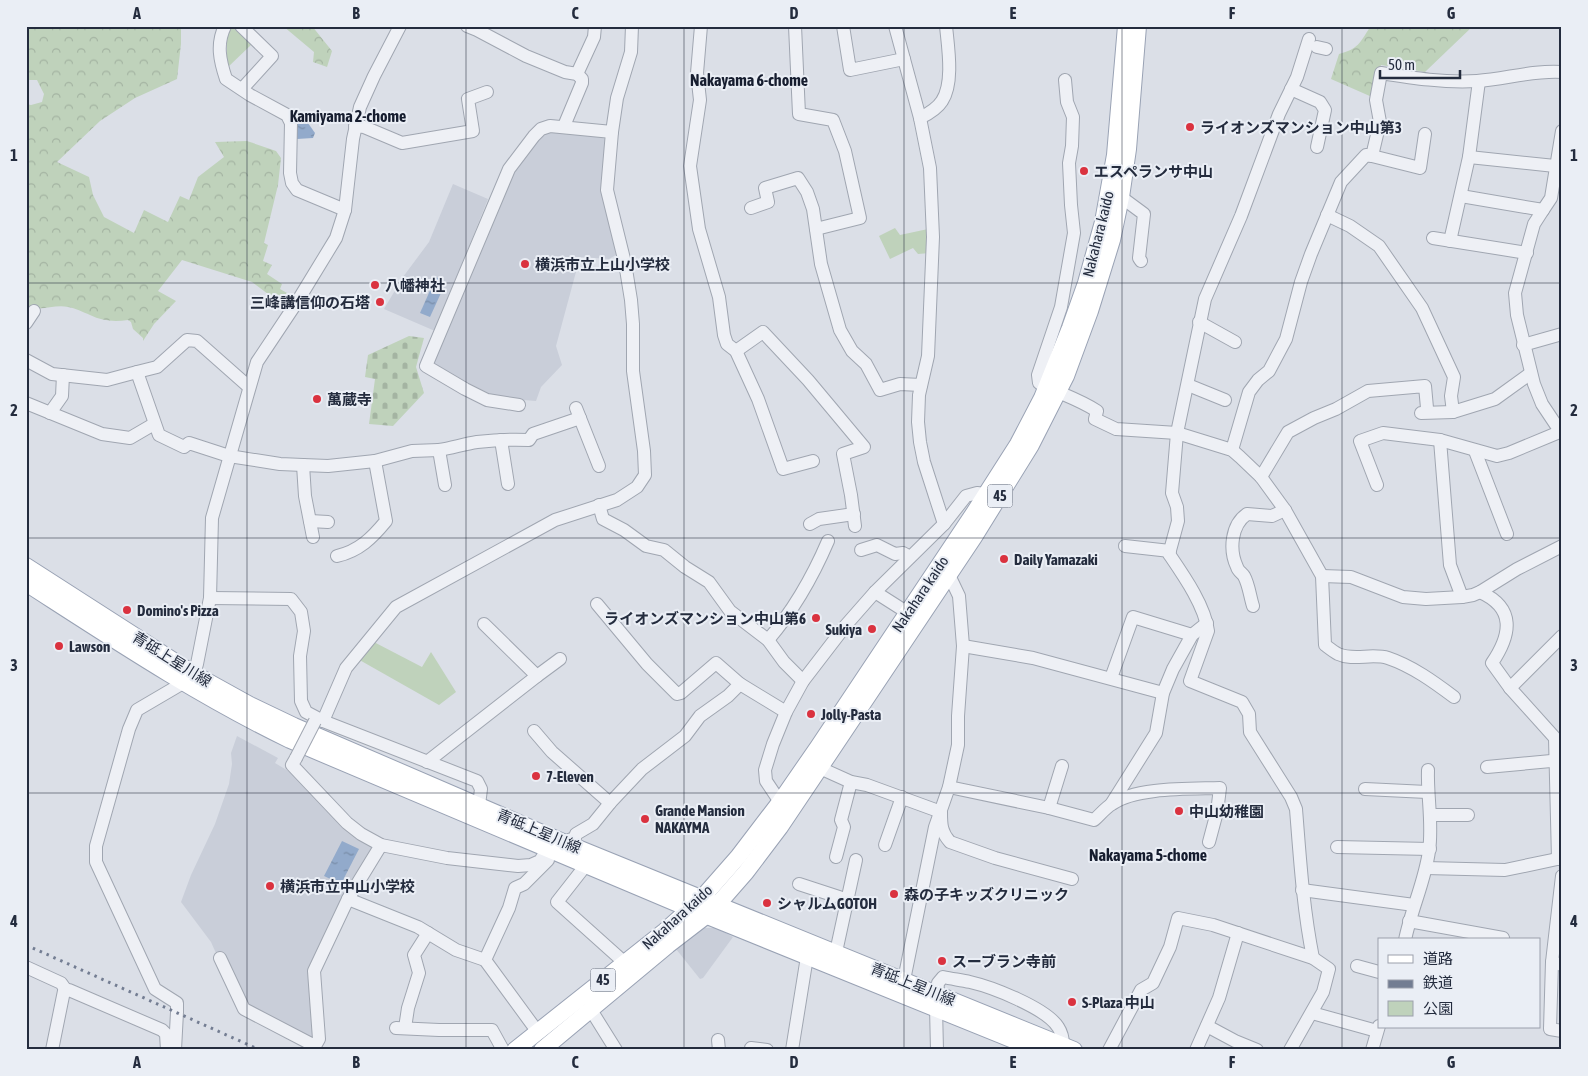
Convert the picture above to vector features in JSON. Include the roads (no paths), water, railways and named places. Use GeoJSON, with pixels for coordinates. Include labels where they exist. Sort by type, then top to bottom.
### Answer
{"type":"FeatureCollection","features":[{"type":"Feature","properties":{"kind":"main road","name":"Nakahara kaido"},"geometry":{"type":"LineString","coordinates":[[1052,390],[1103,222],[1115,155],[1126,26]]}},
{"type":"Feature","properties":{"kind":"main road","name":"Nakahara kaido"},"geometry":{"type":"LineString","coordinates":[[547,1048],[712,910],[746,872],[780,827],[949,575],[992,497],[1018,444],[1052,390],[1090,311],[1102,275],[1121,197],[1128,149],[1138,26]]}},
{"type":"Feature","properties":{"kind":"main road","name":"Nakahara kaido"},"geometry":{"type":"LineString","coordinates":[[515,1050],[666,931],[696,903],[738,857],[780,802],[908,613],[992,497]]}},
{"type":"Feature","properties":{"kind":"main road","name":"青砥上星川線"},"geometry":{"type":"LineString","coordinates":[[26,566],[242,717],[290,740],[696,903],[808,956],[1068,1048]]}},
{"type":"Feature","properties":{"kind":"main road","name":"青砥上星川線"},"geometry":{"type":"LineString","coordinates":[[26,583],[188,679],[479,805],[556,847],[586,866],[696,903]]}},
{"type":"Feature","properties":{"kind":"main road","name":"青砥上星川線"},"geometry":{"type":"LineString","coordinates":[[712,910],[836,952],[904,980],[936,1001],[1038,1050]]}},
{"type":"Feature","properties":{"kind":"street"},"geometry":{"type":"LineString","coordinates":[[225,26],[220,38],[219,53],[226,79],[250,95],[287,115],[291,123],[290,173],[292,183],[297,190],[345,210]]}},
{"type":"Feature","properties":{"kind":"street"},"geometry":{"type":"LineString","coordinates":[[241,26],[272,56],[242,89]]}},
{"type":"Feature","properties":{"kind":"street"},"geometry":{"type":"LineString","coordinates":[[175,1050],[176,1003],[155,989],[96,862],[96,846],[129,729],[137,710],[188,679],[197,664],[210,598],[212,518],[256,362],[297,302],[336,238],[345,210],[355,126],[368,88],[400,26]]}},
{"type":"Feature","properties":{"kind":"street"},"geometry":{"type":"LineString","coordinates":[[467,26],[526,56],[564,72],[577,74],[582,79],[582,84],[564,126]]}},
{"type":"Feature","properties":{"kind":"street"},"geometry":{"type":"LineString","coordinates":[[577,74],[594,37],[595,26]]}},
{"type":"Feature","properties":{"kind":"street"},"geometry":{"type":"LineString","coordinates":[[632,26],[631,52],[618,98],[612,132],[607,190],[625,263],[631,300],[633,370],[644,451],[645,475],[637,487],[617,500],[555,520],[396,607],[346,668],[292,765],[361,834],[381,845],[447,858],[518,866],[530,864],[540,861],[556,847],[575,838],[576,834],[593,824],[642,769],[685,736],[700,716],[728,696],[740,684]]}},
{"type":"Feature","properties":{"kind":"street"},"geometry":{"type":"LineString","coordinates":[[701,26],[698,73],[700,100],[690,166],[699,228],[719,297],[724,335],[728,344],[736,351],[758,399],[783,469],[813,461]]}},
{"type":"Feature","properties":{"kind":"street"},"geometry":{"type":"LineString","coordinates":[[795,26],[800,114],[833,120],[845,151],[860,218],[816,229]]}},
{"type":"Feature","properties":{"kind":"street"},"geometry":{"type":"LineString","coordinates":[[843,26],[850,70],[904,59]]}},
{"type":"Feature","properties":{"kind":"street"},"geometry":{"type":"LineString","coordinates":[[894,26],[920,118],[930,168],[933,237],[928,356],[920,385],[918,422],[920,442],[927,470],[944,524]]}},
{"type":"Feature","properties":{"kind":"street"},"geometry":{"type":"LineString","coordinates":[[920,118],[930,112],[942,100],[947,87],[949,71],[946,26]]}},
{"type":"Feature","properties":{"kind":"street"},"geometry":{"type":"LineString","coordinates":[[1313,958],[1302,890],[1296,809],[1291,797],[1251,734],[1249,714],[1242,702],[1190,681],[1208,631],[1207,623],[1194,594],[1169,554],[1178,521],[1177,507],[1172,493],[1177,433],[1205,299],[1241,216],[1279,114],[1315,45]]}},
{"type":"Feature","properties":{"kind":"street"},"geometry":{"type":"LineString","coordinates":[[1372,156],[1380,122],[1376,100],[1381,73],[1421,80],[1454,82],[1479,81],[1547,71],[1562,72]]}},
{"type":"Feature","properties":{"kind":"street"},"geometry":{"type":"LineString","coordinates":[[1065,80],[1067,102],[1073,117],[1072,146],[1069,163],[1074,232],[1061,307],[1038,375],[1039,384],[1082,401],[1097,411],[1095,419],[1116,429],[1177,433],[1232,450],[1261,477],[1285,510],[1322,576],[1325,645],[1338,654],[1350,656],[1374,655],[1388,658],[1425,676],[1454,697]]}},
{"type":"Feature","properties":{"kind":"street"},"geometry":{"type":"LineString","coordinates":[[1450,241],[1469,157],[1479,81]]}},
{"type":"Feature","properties":{"kind":"street"},"geometry":{"type":"LineString","coordinates":[[1291,89],[1320,102],[1325,110],[1317,147]]}},
{"type":"Feature","properties":{"kind":"street"},"geometry":{"type":"LineString","coordinates":[[355,126],[402,143],[473,131],[468,99],[487,92]]}},
{"type":"Feature","properties":{"kind":"street"},"geometry":{"type":"LineString","coordinates":[[519,405],[487,400],[426,366],[509,169],[534,136],[541,129],[550,126],[612,132]]}},
{"type":"Feature","properties":{"kind":"street"},"geometry":{"type":"LineString","coordinates":[[1377,485],[1360,441],[1383,433],[1440,440],[1497,456],[1509,453],[1561,431],[1542,404],[1531,373],[1516,315],[1515,293],[1534,224],[1551,198],[1562,130]]}},
{"type":"Feature","properties":{"kind":"street"},"geometry":{"type":"LineString","coordinates":[[1232,450],[1249,392],[1258,380],[1269,371],[1286,339],[1301,282],[1326,215],[1341,182],[1366,154],[1420,168],[1425,134]]}},
{"type":"Feature","properties":{"kind":"street"},"geometry":{"type":"LineString","coordinates":[[1469,157],[1555,166]]}},
{"type":"Feature","properties":{"kind":"street"},"geometry":{"type":"LineString","coordinates":[[751,208],[768,202],[765,188],[798,178],[807,192],[813,209],[822,264],[840,330],[852,350],[866,364],[880,390],[900,384],[920,385]]}},
{"type":"Feature","properties":{"kind":"street"},"geometry":{"type":"LineString","coordinates":[[1461,196],[1543,210]]}},
{"type":"Feature","properties":{"kind":"street"},"geometry":{"type":"LineString","coordinates":[[1121,197],[1144,214],[1139,258],[1141,261]]}},
{"type":"Feature","properties":{"kind":"street"},"geometry":{"type":"LineString","coordinates":[[1326,215],[1350,226],[1379,246],[1422,308],[1454,378],[1451,396],[1453,412]]}},
{"type":"Feature","properties":{"kind":"street"},"geometry":{"type":"LineString","coordinates":[[1433,238],[1527,254]]}},
{"type":"Feature","properties":{"kind":"street"},"geometry":{"type":"LineString","coordinates":[[26,323],[34,311]]}},
{"type":"Feature","properties":{"kind":"street"},"geometry":{"type":"LineString","coordinates":[[1199,322],[1235,342]]}},
{"type":"Feature","properties":{"kind":"street"},"geometry":{"type":"LineString","coordinates":[[736,351],[763,332],[808,380],[864,447],[842,454],[851,495],[854,520],[819,519],[810,524]]}},
{"type":"Feature","properties":{"kind":"street"},"geometry":{"type":"LineString","coordinates":[[1523,344],[1562,334]]}},
{"type":"Feature","properties":{"kind":"street"},"geometry":{"type":"LineString","coordinates":[[26,360],[52,374],[107,380],[157,367],[187,340],[196,341],[249,387]]}},
{"type":"Feature","properties":{"kind":"street"},"geometry":{"type":"LineString","coordinates":[[137,372],[159,435],[184,447],[189,443],[230,456],[280,464],[328,466],[375,461],[412,451],[458,448],[476,443],[501,440],[529,440],[533,434],[578,413],[599,466]]}},
{"type":"Feature","properties":{"kind":"street"},"geometry":{"type":"LineString","coordinates":[[1261,477],[1288,432],[1368,391],[1425,386],[1424,410],[1453,412],[1494,400],[1531,373]]}},
{"type":"Feature","properties":{"kind":"street"},"geometry":{"type":"LineString","coordinates":[[50,413],[62,396],[63,375]]}},
{"type":"Feature","properties":{"kind":"street"},"geometry":{"type":"LineString","coordinates":[[1188,385],[1225,400]]}},
{"type":"Feature","properties":{"kind":"street"},"geometry":{"type":"LineString","coordinates":[[26,403],[102,434],[130,438],[154,424]]}},
{"type":"Feature","properties":{"kind":"street"},"geometry":{"type":"LineString","coordinates":[[501,440],[508,484]]}},
{"type":"Feature","properties":{"kind":"street"},"geometry":{"type":"LineString","coordinates":[[1440,440],[1450,565],[1462,596]]}},
{"type":"Feature","properties":{"kind":"street"},"geometry":{"type":"LineString","coordinates":[[438,450],[445,485]]}},
{"type":"Feature","properties":{"kind":"street"},"geometry":{"type":"LineString","coordinates":[[1475,451],[1507,534]]}},
{"type":"Feature","properties":{"kind":"street"},"geometry":{"type":"LineString","coordinates":[[337,556],[351,553],[373,537],[386,520],[375,461]]}},
{"type":"Feature","properties":{"kind":"street"},"geometry":{"type":"LineString","coordinates":[[303,465],[305,496],[313,537]]}},
{"type":"Feature","properties":{"kind":"street"},"geometry":{"type":"LineString","coordinates":[[780,802],[766,781],[765,770],[786,712],[803,681],[846,625],[875,592],[944,524],[966,496],[977,493],[992,497]]}},
{"type":"Feature","properties":{"kind":"street"},"geometry":{"type":"LineString","coordinates":[[600,505],[603,519],[624,530],[646,546],[664,550],[685,567],[709,582],[730,611],[768,640],[784,662],[803,681]]}},
{"type":"Feature","properties":{"kind":"street"},"geometry":{"type":"LineString","coordinates":[[1253,606],[1244,575],[1237,569],[1232,551],[1233,538],[1242,517],[1247,514],[1272,516],[1285,510]]}},
{"type":"Feature","properties":{"kind":"street"},"geometry":{"type":"LineString","coordinates":[[310,521],[328,522]]}},
{"type":"Feature","properties":{"kind":"street"},"geometry":{"type":"LineString","coordinates":[[768,640],[780,627],[805,586],[817,566],[828,541]]}},
{"type":"Feature","properties":{"kind":"street"},"geometry":{"type":"LineString","coordinates":[[861,550],[877,545],[895,554],[903,553],[910,557]]}},
{"type":"Feature","properties":{"kind":"street"},"geometry":{"type":"LineString","coordinates":[[1125,546],[1170,551]]}},
{"type":"Feature","properties":{"kind":"street"},"geometry":{"type":"LineString","coordinates":[[1322,576],[1351,577],[1403,597],[1426,599],[1473,595],[1517,569],[1562,546]]}},
{"type":"Feature","properties":{"kind":"street"},"geometry":{"type":"LineString","coordinates":[[904,980],[935,827],[949,787],[958,745],[963,646],[959,596],[949,575]]}},
{"type":"Feature","properties":{"kind":"street"},"geometry":{"type":"LineString","coordinates":[[875,592],[908,613]]}},
{"type":"Feature","properties":{"kind":"street"},"geometry":{"type":"LineString","coordinates":[[1426,868],[1505,870],[1560,858],[1559,734],[1510,688],[1492,663],[1500,650],[1506,634],[1507,620],[1502,607],[1493,598],[1480,592]]}},
{"type":"Feature","properties":{"kind":"street"},"geometry":{"type":"LineString","coordinates":[[210,598],[291,599],[301,612],[304,631],[300,656],[301,701],[306,712],[318,720],[477,781],[480,789],[479,805]]}},
{"type":"Feature","properties":{"kind":"street"},"geometry":{"type":"LineString","coordinates":[[597,604],[647,664],[677,694],[681,693],[716,663],[740,684],[786,712]]}},
{"type":"Feature","properties":{"kind":"street"},"geometry":{"type":"LineString","coordinates":[[1111,678],[1133,617],[1192,636]]}},
{"type":"Feature","properties":{"kind":"street"},"geometry":{"type":"LineString","coordinates":[[949,787],[1049,808],[1094,820],[1112,803],[1156,733],[1162,693],[1173,669],[1192,636],[1207,623]]}},
{"type":"Feature","properties":{"kind":"street"},"geometry":{"type":"LineString","coordinates":[[484,624],[538,676]]}},
{"type":"Feature","properties":{"kind":"street"},"geometry":{"type":"LineString","coordinates":[[1510,688],[1562,636]]}},
{"type":"Feature","properties":{"kind":"street"},"geometry":{"type":"LineString","coordinates":[[963,646],[1033,658],[1162,693]]}},
{"type":"Feature","properties":{"kind":"street"},"geometry":{"type":"LineString","coordinates":[[427,762],[560,658]]}},
{"type":"Feature","properties":{"kind":"street"},"geometry":{"type":"LineString","coordinates":[[534,732],[552,752],[610,803]]}},
{"type":"Feature","properties":{"kind":"street"},"geometry":{"type":"LineString","coordinates":[[1487,767],[1559,760]]}},
{"type":"Feature","properties":{"kind":"street"},"geometry":{"type":"LineString","coordinates":[[1049,808],[1062,766]]}},
{"type":"Feature","properties":{"kind":"street"},"geometry":{"type":"LineString","coordinates":[[820,768],[851,782],[868,785],[941,812]]}},
{"type":"Feature","properties":{"kind":"street"},"geometry":{"type":"LineString","coordinates":[[1405,938],[1430,849],[1430,815],[1427,792],[1428,770]]}},
{"type":"Feature","properties":{"kind":"street"},"geometry":{"type":"LineString","coordinates":[[836,856],[844,827],[841,820],[851,782]]}},
{"type":"Feature","properties":{"kind":"street"},"geometry":{"type":"LineString","coordinates":[[1112,803],[1130,796],[1164,790],[1220,788],[1217,812],[1209,842]]}},
{"type":"Feature","properties":{"kind":"street"},"geometry":{"type":"LineString","coordinates":[[1365,789],[1427,792]]}},
{"type":"Feature","properties":{"kind":"street"},"geometry":{"type":"LineString","coordinates":[[885,845],[902,797]]}},
{"type":"Feature","properties":{"kind":"street"},"geometry":{"type":"LineString","coordinates":[[941,812],[941,828],[944,836],[950,842],[995,858],[1072,879]]}},
{"type":"Feature","properties":{"kind":"street"},"geometry":{"type":"LineString","coordinates":[[1430,815],[1468,815]]}},
{"type":"Feature","properties":{"kind":"street"},"geometry":{"type":"LineString","coordinates":[[220,958],[244,1009],[315,1048],[319,1039],[314,971],[348,900],[381,845]]}},
{"type":"Feature","properties":{"kind":"street"},"geometry":{"type":"LineString","coordinates":[[485,960],[509,908],[515,888],[524,884],[556,847]]}},
{"type":"Feature","properties":{"kind":"street"},"geometry":{"type":"LineString","coordinates":[[1337,847],[1430,849]]}},
{"type":"Feature","properties":{"kind":"street"},"geometry":{"type":"LineString","coordinates":[[836,952],[856,860]]}},
{"type":"Feature","properties":{"kind":"street"},"geometry":{"type":"LineString","coordinates":[[586,866],[557,902],[624,963]]}},
{"type":"Feature","properties":{"kind":"street"},"geometry":{"type":"LineString","coordinates":[[1562,876],[1557,963],[1550,1029],[1562,1031]]}},
{"type":"Feature","properties":{"kind":"street"},"geometry":{"type":"LineString","coordinates":[[799,884],[848,900]]}},
{"type":"Feature","properties":{"kind":"street"},"geometry":{"type":"LineString","coordinates":[[1302,890],[1414,906]]}},
{"type":"Feature","properties":{"kind":"street"},"geometry":{"type":"LineString","coordinates":[[348,900],[418,927],[456,950],[485,960],[537,1031]]}},
{"type":"Feature","properties":{"kind":"street"},"geometry":{"type":"LineString","coordinates":[[1109,1050],[1141,990],[1153,983],[1170,947],[1178,918],[1213,925],[1313,958],[1329,969],[1323,992],[1290,1050]]}},
{"type":"Feature","properties":{"kind":"street"},"geometry":{"type":"LineString","coordinates":[[1409,921],[1503,938]]}},
{"type":"Feature","properties":{"kind":"street"},"geometry":{"type":"LineString","coordinates":[[428,933],[414,955],[419,973],[401,1028],[492,1030],[503,1050]]}},
{"type":"Feature","properties":{"kind":"street"},"geometry":{"type":"LineString","coordinates":[[1196,1050],[1219,998],[1238,933]]}},
{"type":"Feature","properties":{"kind":"street"},"geometry":{"type":"LineString","coordinates":[[792,1050],[808,956]]}},
{"type":"Feature","properties":{"kind":"street"},"geometry":{"type":"LineString","coordinates":[[1357,966],[1378,972]]}},
{"type":"Feature","properties":{"kind":"street"},"geometry":{"type":"LineString","coordinates":[[26,967],[61,983],[66,990],[162,1030],[166,1034],[167,1050]]}},
{"type":"Feature","properties":{"kind":"street"},"geometry":{"type":"LineString","coordinates":[[937,1050],[936,1001],[938,983],[943,977],[970,982],[1039,1010],[1058,1026],[1068,1048]]}},
{"type":"Feature","properties":{"kind":"street"},"geometry":{"type":"LineString","coordinates":[[52,1050],[64,990],[66,990]]}},
{"type":"Feature","properties":{"kind":"street"},"geometry":{"type":"LineString","coordinates":[[591,1010],[616,1050]]}},
{"type":"Feature","properties":{"kind":"street"},"geometry":{"type":"LineString","coordinates":[[1312,1013],[1378,1029],[1372,1050]]}},
{"type":"Feature","properties":{"kind":"street"},"geometry":{"type":"LineString","coordinates":[[1207,1026],[1257,1050]]}},
{"type":"Feature","properties":{"kind":"street"},"geometry":{"type":"LineString","coordinates":[[751,1048],[767,1050]]}},
{"type":"Feature","properties":{"kind":"water"},"geometry":{"type":"Polygon","coordinates":[[[297,111],[315,133],[313,138],[297,139],[297,111]]]}},
{"type":"Feature","properties":{"kind":"water"},"geometry":{"type":"Polygon","coordinates":[[[436,277],[446,282],[430,317],[420,313],[436,277]]]}},
{"type":"Feature","properties":{"kind":"water"},"geometry":{"type":"Polygon","coordinates":[[[342,841],[359,849],[341,884],[324,876],[342,841]]]}},
{"type":"Feature","properties":{"kind":"railway"},"geometry":{"type":"LineString","coordinates":[[26,945],[260,1050]]}},
{"type":"Feature","properties":{"kind":"place","name":"ライオンズマンション中山第3"},"geometry":{"type":"Point","coordinates":[1190,127]}},
{"type":"Feature","properties":{"kind":"place","name":"エスペランサ中山"},"geometry":{"type":"Point","coordinates":[1084,171]}},
{"type":"Feature","properties":{"kind":"place","name":"横浜市立上山小学校"},"geometry":{"type":"Point","coordinates":[525,264]}},
{"type":"Feature","properties":{"kind":"place","name":"八幡神社"},"geometry":{"type":"Point","coordinates":[375,285]}},
{"type":"Feature","properties":{"kind":"place","name":"三峰講信仰の石塔"},"geometry":{"type":"Point","coordinates":[380,302]}},
{"type":"Feature","properties":{"kind":"place","name":"萬蔵寺"},"geometry":{"type":"Point","coordinates":[317,399]}},
{"type":"Feature","properties":{"kind":"place","name":"Daily Yamazaki"},"geometry":{"type":"Point","coordinates":[1004,559]}},
{"type":"Feature","properties":{"kind":"place","name":"Domino's Pizza"},"geometry":{"type":"Point","coordinates":[127,610]}},
{"type":"Feature","properties":{"kind":"place","name":"ライオンズマンション中山第6"},"geometry":{"type":"Point","coordinates":[816,618]}},
{"type":"Feature","properties":{"kind":"place","name":"Sukiya"},"geometry":{"type":"Point","coordinates":[872,629]}},
{"type":"Feature","properties":{"kind":"place","name":"Lawson"},"geometry":{"type":"Point","coordinates":[59,646]}},
{"type":"Feature","properties":{"kind":"place","name":"Jolly-Pasta"},"geometry":{"type":"Point","coordinates":[811,714]}},
{"type":"Feature","properties":{"kind":"place","name":"7-Eleven"},"geometry":{"type":"Point","coordinates":[536,776]}},
{"type":"Feature","properties":{"kind":"place","name":"中山幼稚園"},"geometry":{"type":"Point","coordinates":[1179,811]}},
{"type":"Feature","properties":{"kind":"place","name":"Grande Mansion NAKAYMA"},"geometry":{"type":"Point","coordinates":[645,819]}},
{"type":"Feature","properties":{"kind":"place","name":"横浜市立中山小学校"},"geometry":{"type":"Point","coordinates":[270,886]}},
{"type":"Feature","properties":{"kind":"place","name":"森の子キッズクリニック"},"geometry":{"type":"Point","coordinates":[894,894]}},
{"type":"Feature","properties":{"kind":"place","name":"シャルムGOTOH"},"geometry":{"type":"Point","coordinates":[767,903]}},
{"type":"Feature","properties":{"kind":"place","name":"スーブラン寺前"},"geometry":{"type":"Point","coordinates":[942,961]}},
{"type":"Feature","properties":{"kind":"place","name":"S-Plaza 中山"},"geometry":{"type":"Point","coordinates":[1072,1002]}},
{"type":"Feature","properties":{"kind":"district","name":"Nakayama 6-chome"},"geometry":{"type":"Point","coordinates":[749,80]}},
{"type":"Feature","properties":{"kind":"district","name":"Kamiyama 2-chome"},"geometry":{"type":"Point","coordinates":[348,116]}},
{"type":"Feature","properties":{"kind":"district","name":"Nakayama 5-chome"},"geometry":{"type":"Point","coordinates":[1148,855]}}]}
